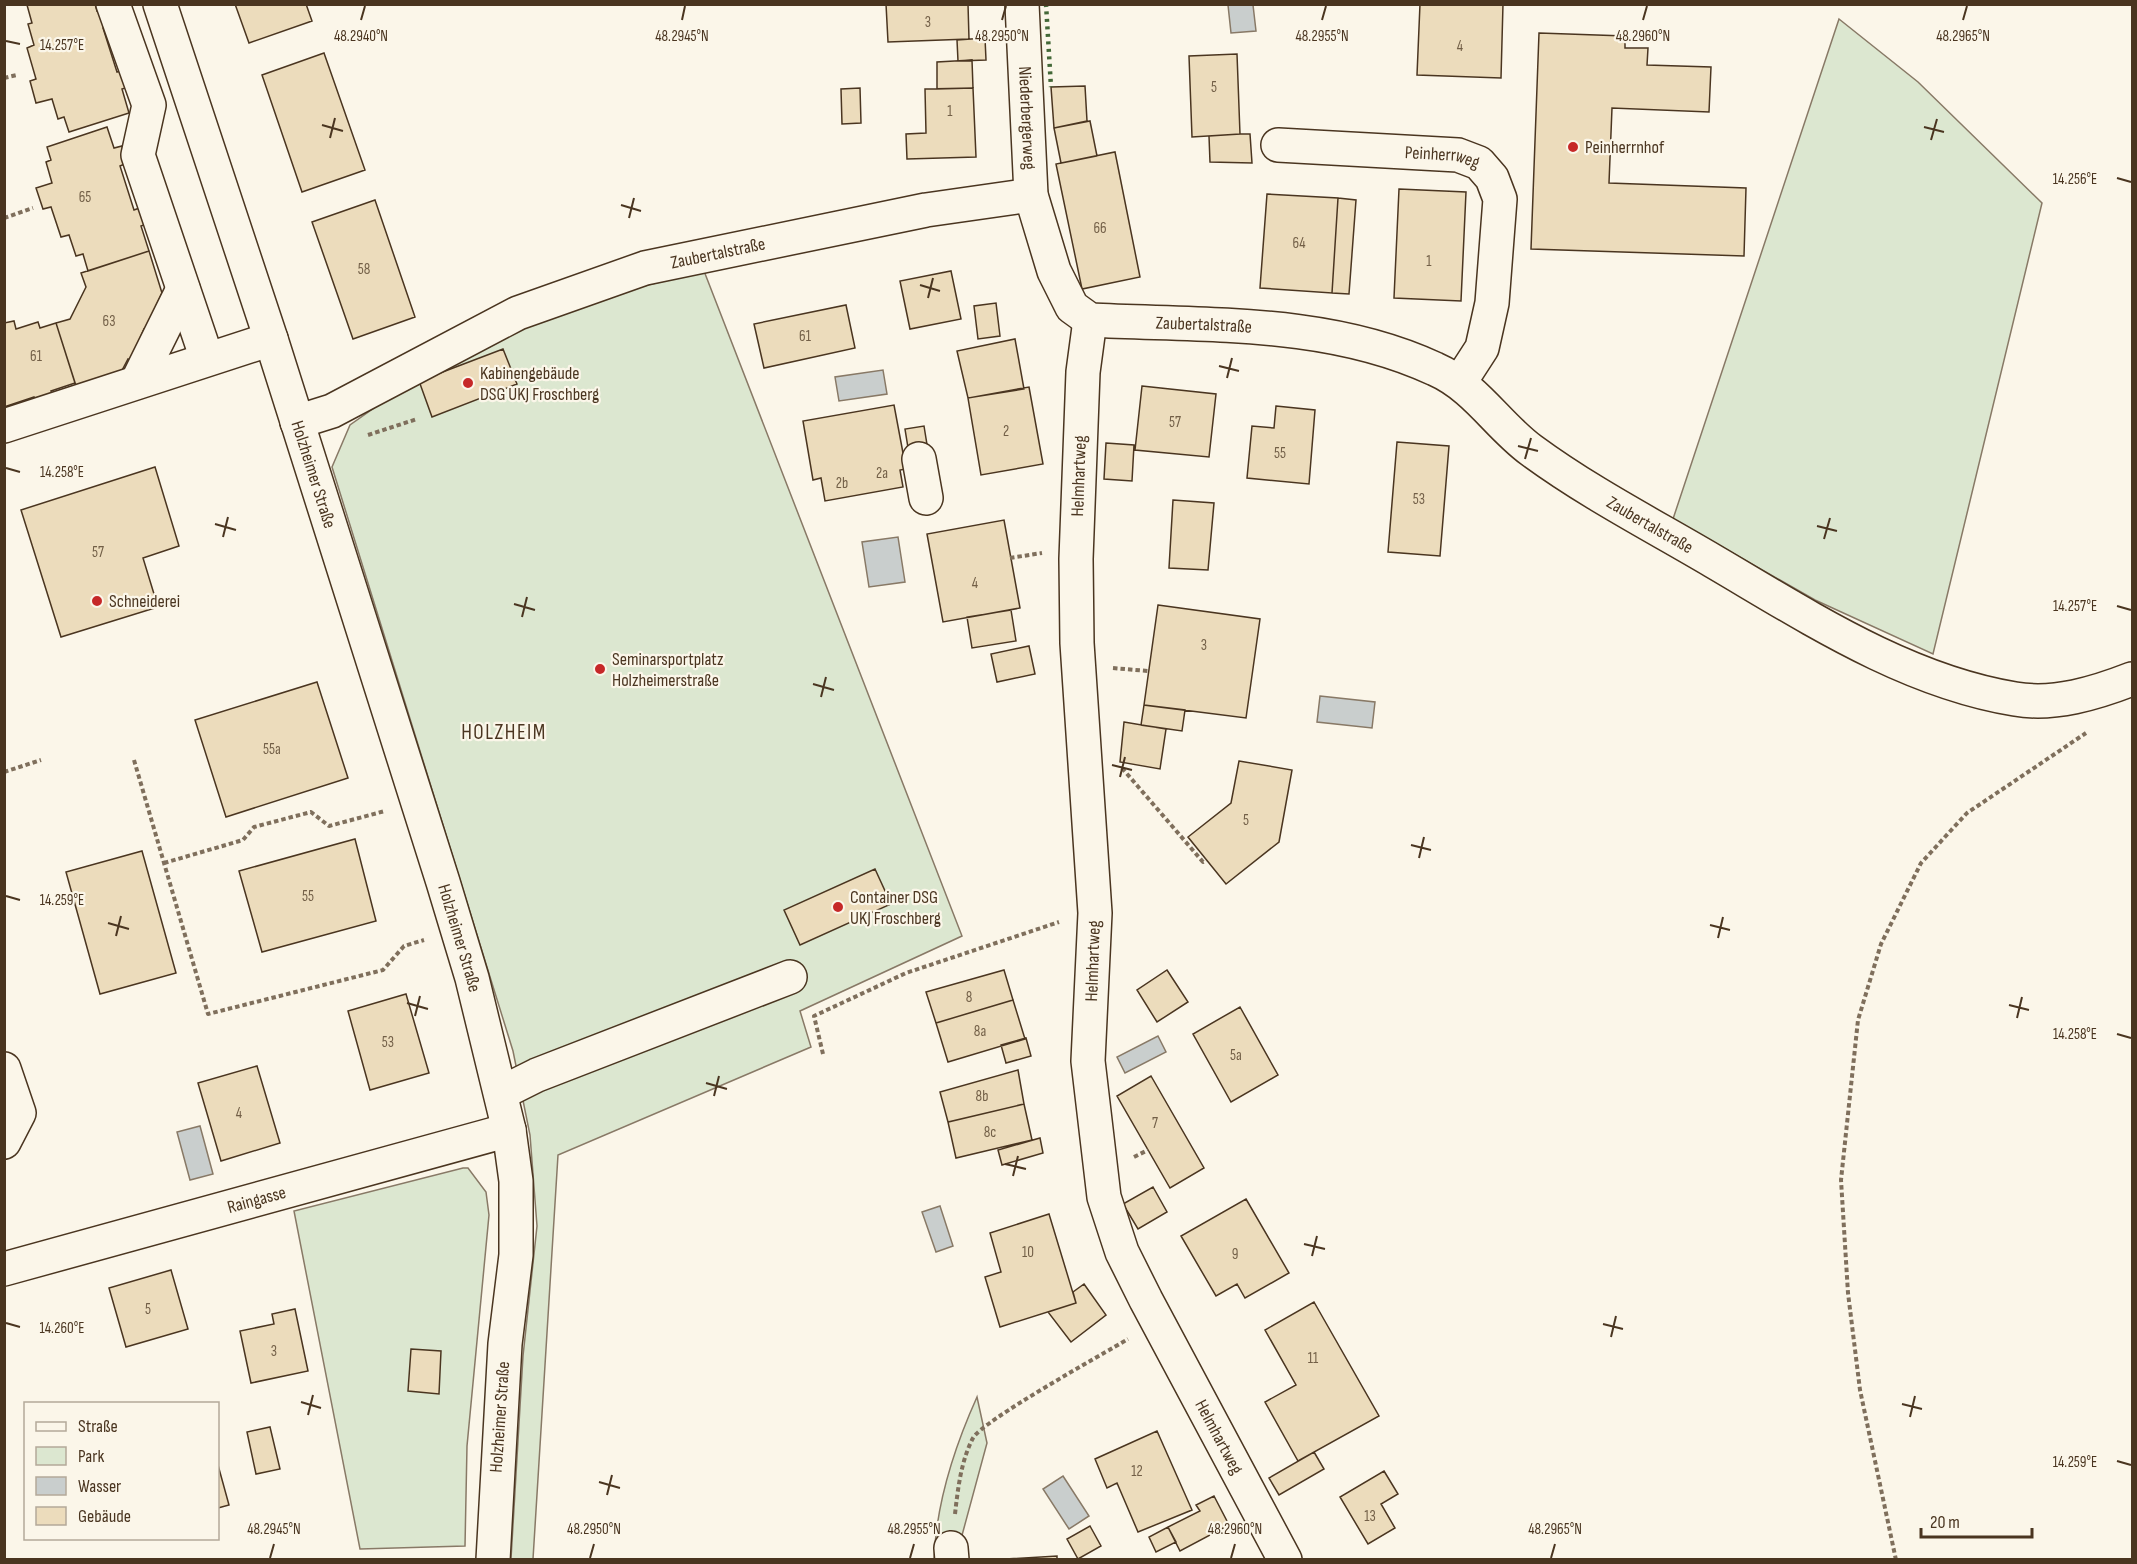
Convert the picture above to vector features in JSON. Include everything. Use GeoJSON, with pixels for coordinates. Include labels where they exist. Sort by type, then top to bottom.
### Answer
{"type":"FeatureCollection","features":[{"type":"Feature","properties":{"kind":"street"},"geometry":{"type":"LineString","coordinates":[[113,4],[150,105],[138,155],[207,360]]}},
{"type":"Feature","properties":{"kind":"street","name":"Holzheimer Straße"},"geometry":{"type":"LineString","coordinates":[[160,4],[271,339],[466,957],[509,1130],[516,1181],[516,1255],[505,1344],[493,1560]]}},
{"type":"Feature","properties":{"kind":"street","name":"Niederbergerweg"},"geometry":{"type":"LineString","coordinates":[[1022,4],[1031,195]]}},
{"type":"Feature","properties":{"kind":"street","name":"Peinherrweg"},"geometry":{"type":"LineString","coordinates":[[1278,145],[1458,155],[1479,163],[1492,178],[1500,199],[1492,303],[1482,348],[1460,382]]}},
{"type":"Feature","properties":{"kind":"street"},"geometry":{"type":"LineString","coordinates":[[1031,195],[1054,271],[1072,307],[1090,320]]}},
{"type":"Feature","properties":{"kind":"street","name":"Zaubertalstraße"},"geometry":{"type":"LineString","coordinates":[[297,422],[332,411],[518,313],[645,268],[926,210],[1031,195]]}},
{"type":"Feature","properties":{"kind":"street"},"geometry":{"type":"LineString","coordinates":[[137,382],[183,288]]}},
{"type":"Feature","properties":{"kind":"street","name":"Zaubertalstraße"},"geometry":{"type":"LineString","coordinates":[[1090,320],[1328,335],[1382,348],[1436,369],[1460,382],[1529,448],[1605,498],[1809,617],[1903,665],[1970,689],[2018,700],[2058,699],[2099,692],[2133,679]]}},
{"type":"Feature","properties":{"kind":"street","name":"Helmhartweg"},"geometry":{"type":"LineString","coordinates":[[1090,320],[1083,372],[1076,559],[1077,643],[1095,913],[1088,1061],[1104,1197],[1122,1252],[1156,1321],[1284,1560]]}},
{"type":"Feature","properties":{"kind":"street"},"geometry":{"type":"LineString","coordinates":[[4,426],[271,339]]}},
{"type":"Feature","properties":{"kind":"street"},"geometry":{"type":"LineString","coordinates":[[919,459],[926,498]]}},
{"type":"Feature","properties":{"kind":"street"},"geometry":{"type":"LineString","coordinates":[[501,1094],[537,1075],[790,977]]}},
{"type":"Feature","properties":{"kind":"street"},"geometry":{"type":"LineString","coordinates":[[4,1069],[19,1113],[4,1143]]}},
{"type":"Feature","properties":{"kind":"street","name":"Raingasse"},"geometry":{"type":"LineString","coordinates":[[4,1269],[509,1130]]}},
{"type":"Feature","properties":{"kind":"path"},"geometry":{"type":"LineString","coordinates":[[4,78],[17,75]]}},
{"type":"Feature","properties":{"kind":"path"},"geometry":{"type":"LineString","coordinates":[[4,218],[33,208]]}},
{"type":"Feature","properties":{"kind":"path"},"geometry":{"type":"LineString","coordinates":[[364,436],[417,419]]}},
{"type":"Feature","properties":{"kind":"path"},"geometry":{"type":"LineString","coordinates":[[1896,1560],[1860,1390],[1848,1293],[1841,1180],[1858,1020],[1881,944],[1921,863],[1967,813],[2090,730]]}},
{"type":"Feature","properties":{"kind":"path"},"geometry":{"type":"LineString","coordinates":[[4,772],[41,760]]}},
{"type":"Feature","properties":{"kind":"path"},"geometry":{"type":"LineString","coordinates":[[134,760],[208,1014],[383,970],[404,946],[426,939]]}},
{"type":"Feature","properties":{"kind":"path"},"geometry":{"type":"LineString","coordinates":[[1120,764],[1203,862],[1206,860]]}},
{"type":"Feature","properties":{"kind":"path"},"geometry":{"type":"LineString","coordinates":[[164,863],[243,840],[254,828],[310,812],[329,826],[396,808]]}},
{"type":"Feature","properties":{"kind":"path"},"geometry":{"type":"LineString","coordinates":[[823,1054],[814,1016],[906,974],[1045,926],[1095,913]]}},
{"type":"Feature","properties":{"kind":"path"},"geometry":{"type":"LineString","coordinates":[[952,1554],[960,1474],[974,1436],[1016,1406],[1156,1321]]}},
{"type":"Feature","properties":{"kind":"green space"},"geometry":{"type":"Polygon","coordinates":[[[1839,19],[1918,82],[2042,203],[1933,654],[1815,600],[1673,519],[1839,19]]]}},
{"type":"Feature","properties":{"kind":"green space"},"geometry":{"type":"Polygon","coordinates":[[[704,271],[962,936],[800,1011],[811,1047],[558,1155],[533,1559],[511,1559],[523,1356],[537,1226],[530,1135],[513,1051],[332,467],[350,425],[411,382],[531,323],[612,294],[704,271]]]}},
{"type":"Feature","properties":{"kind":"green space"},"geometry":{"type":"Polygon","coordinates":[[[468,1168],[486,1192],[489,1215],[467,1446],[465,1546],[360,1549],[294,1211],[468,1168]]]}},
{"type":"Feature","properties":{"kind":"green space"},"geometry":{"type":"Polygon","coordinates":[[[977,1397],[987,1443],[961,1539],[941,1559],[934,1560],[942,1497],[961,1436],[977,1397]]]}},
{"type":"Feature","properties":{"kind":"water"},"geometry":{"type":"Polygon","coordinates":[[[1228,5],[1253,5],[1256,31],[1231,33],[1228,5]]]}},
{"type":"Feature","properties":{"kind":"water"},"geometry":{"type":"Polygon","coordinates":[[[883,370],[887,394],[839,401],[835,377],[883,370]]]}},
{"type":"Feature","properties":{"kind":"water"},"geometry":{"type":"Polygon","coordinates":[[[898,537],[905,582],[869,587],[862,542],[898,537]]]}},
{"type":"Feature","properties":{"kind":"water"},"geometry":{"type":"Polygon","coordinates":[[[1320,696],[1375,702],[1372,728],[1317,722],[1320,696]]]}},
{"type":"Feature","properties":{"kind":"water"},"geometry":{"type":"Polygon","coordinates":[[[1158,1036],[1166,1052],[1125,1073],[1117,1057],[1158,1036]]]}},
{"type":"Feature","properties":{"kind":"water"},"geometry":{"type":"Polygon","coordinates":[[[200,1126],[213,1174],[190,1180],[177,1132],[200,1126]]]}},
{"type":"Feature","properties":{"kind":"water"},"geometry":{"type":"Polygon","coordinates":[[[940,1206],[953,1246],[936,1252],[922,1212],[940,1206]]]}},
{"type":"Feature","properties":{"kind":"water"},"geometry":{"type":"Polygon","coordinates":[[[1063,1476],[1089,1516],[1069,1529],[1043,1489],[1063,1476]]]}},
{"type":"Feature","properties":{"kind":"building"},"geometry":{"type":"Polygon","coordinates":[[[95,4],[97,11],[104,9],[110,26],[103,28],[117,72],[124,70],[129,87],[122,89],[129,113],[69,132],[64,117],[58,119],[52,99],[36,103],[30,81],[36,79],[27,48],[34,45],[28,24],[32,23],[27,5],[95,4]]]}},
{"type":"Feature","properties":{"kind":"building"},"geometry":{"type":"Polygon","coordinates":[[[235,4],[306,4],[312,21],[249,43],[235,4]]]}},
{"type":"Feature","properties":{"kind":"building"},"geometry":{"type":"Polygon","coordinates":[[[886,4],[968,4],[969,39],[888,42],[886,4]]]}},
{"type":"Feature","properties":{"kind":"building"},"geometry":{"type":"Polygon","coordinates":[[[1420,4],[1503,4],[1501,78],[1417,75],[1420,4]]]}},
{"type":"Feature","properties":{"kind":"building","name":"Peinherrnhof"},"geometry":{"type":"Polygon","coordinates":[[[1539,33],[1625,36],[1625,48],[1648,48],[1647,65],[1711,67],[1709,112],[1612,108],[1609,183],[1746,188],[1744,256],[1531,249],[1539,33]]]}},
{"type":"Feature","properties":{"kind":"building"},"geometry":{"type":"Polygon","coordinates":[[[985,38],[986,60],[958,61],[957,40],[985,38]]]}},
{"type":"Feature","properties":{"kind":"building"},"geometry":{"type":"Polygon","coordinates":[[[324,53],[365,170],[302,192],[262,75],[324,53]]]}},
{"type":"Feature","properties":{"kind":"building"},"geometry":{"type":"Polygon","coordinates":[[[1237,54],[1240,134],[1192,137],[1189,56],[1237,54]]]}},
{"type":"Feature","properties":{"kind":"building"},"geometry":{"type":"Polygon","coordinates":[[[972,60],[973,88],[937,89],[937,62],[972,60]]]}},
{"type":"Feature","properties":{"kind":"building"},"geometry":{"type":"Polygon","coordinates":[[[1085,86],[1087,121],[1054,128],[1051,87],[1085,86]]]}},
{"type":"Feature","properties":{"kind":"building"},"geometry":{"type":"Polygon","coordinates":[[[860,88],[861,123],[842,124],[841,89],[860,88]]]}},
{"type":"Feature","properties":{"kind":"building"},"geometry":{"type":"Polygon","coordinates":[[[973,88],[976,157],[907,159],[906,134],[926,133],[925,89],[973,88]]]}},
{"type":"Feature","properties":{"kind":"building"},"geometry":{"type":"Polygon","coordinates":[[[1090,121],[1097,156],[1061,163],[1054,128],[1090,121]]]}},
{"type":"Feature","properties":{"kind":"building"},"geometry":{"type":"Polygon","coordinates":[[[107,127],[114,148],[122,146],[127,163],[120,166],[134,210],[142,207],[147,224],[141,226],[149,251],[88,271],[83,254],[76,256],[69,235],[61,237],[51,207],[43,209],[36,188],[52,183],[46,162],[51,160],[47,147],[107,127]]]}},
{"type":"Feature","properties":{"kind":"building"},"geometry":{"type":"Polygon","coordinates":[[[1250,134],[1252,163],[1210,162],[1209,136],[1250,134]]]}},
{"type":"Feature","properties":{"kind":"building"},"geometry":{"type":"Polygon","coordinates":[[[1115,152],[1140,277],[1082,289],[1056,164],[1115,152]]]}},
{"type":"Feature","properties":{"kind":"building"},"geometry":{"type":"Polygon","coordinates":[[[1399,189],[1466,192],[1461,301],[1394,298],[1399,189]]]}},
{"type":"Feature","properties":{"kind":"building"},"geometry":{"type":"Polygon","coordinates":[[[1267,194],[1338,198],[1332,293],[1260,288],[1267,194]]]}},
{"type":"Feature","properties":{"kind":"building"},"geometry":{"type":"Polygon","coordinates":[[[1338,198],[1356,200],[1349,294],[1332,293],[1338,198]]]}},
{"type":"Feature","properties":{"kind":"building"},"geometry":{"type":"Polygon","coordinates":[[[375,200],[415,317],[353,339],[312,222],[375,200]]]}},
{"type":"Feature","properties":{"kind":"building"},"geometry":{"type":"Polygon","coordinates":[[[149,251],[162,293],[153,313],[158,316],[151,332],[144,329],[138,343],[143,346],[135,362],[128,359],[118,378],[78,392],[56,323],[70,319],[86,287],[81,273],[149,251]]]}},
{"type":"Feature","properties":{"kind":"building"},"geometry":{"type":"Polygon","coordinates":[[[951,271],[961,319],[910,329],[900,281],[951,271]]]}},
{"type":"Feature","properties":{"kind":"building"},"geometry":{"type":"Polygon","coordinates":[[[996,303],[1000,336],[978,339],[974,306],[996,303]]]}},
{"type":"Feature","properties":{"kind":"building"},"geometry":{"type":"Polygon","coordinates":[[[846,305],[855,348],[764,368],[754,324],[846,305]]]}},
{"type":"Feature","properties":{"kind":"building"},"geometry":{"type":"Polygon","coordinates":[[[14,321],[16,329],[38,322],[40,328],[56,323],[75,383],[51,391],[54,398],[36,404],[34,397],[4,407],[4,323],[14,321]]]}},
{"type":"Feature","properties":{"kind":"building"},"geometry":{"type":"Polygon","coordinates":[[[1015,339],[1024,389],[968,398],[957,351],[1015,339]]]}},
{"type":"Feature","properties":{"kind":"building","name":"Kabinengebäude DSG UKJ Froschberg"},"geometry":{"type":"Polygon","coordinates":[[[503,349],[517,384],[432,417],[419,381],[503,349]]]}},
{"type":"Feature","properties":{"kind":"building"},"geometry":{"type":"Polygon","coordinates":[[[1142,386],[1216,394],[1209,457],[1135,450],[1142,386]]]}},
{"type":"Feature","properties":{"kind":"building"},"geometry":{"type":"Polygon","coordinates":[[[1029,387],[1043,464],[981,475],[968,398],[1029,387]]]}},
{"type":"Feature","properties":{"kind":"building"},"geometry":{"type":"Polygon","coordinates":[[[894,405],[906,469],[900,470],[903,487],[825,501],[821,478],[813,480],[803,421],[894,405]]]}},
{"type":"Feature","properties":{"kind":"building"},"geometry":{"type":"Polygon","coordinates":[[[1276,406],[1315,410],[1309,484],[1247,478],[1252,426],[1274,428],[1276,406]]]}},
{"type":"Feature","properties":{"kind":"building"},"geometry":{"type":"Polygon","coordinates":[[[924,426],[929,457],[910,460],[905,429],[924,426]]]}},
{"type":"Feature","properties":{"kind":"building"},"geometry":{"type":"Polygon","coordinates":[[[1397,442],[1449,446],[1440,556],[1388,552],[1397,442]]]}},
{"type":"Feature","properties":{"kind":"building"},"geometry":{"type":"Polygon","coordinates":[[[1106,443],[1134,445],[1132,481],[1104,479],[1106,443]]]}},
{"type":"Feature","properties":{"kind":"building"},"geometry":{"type":"Polygon","coordinates":[[[155,467],[179,546],[143,558],[158,607],[61,637],[21,510],[155,467]]]}},
{"type":"Feature","properties":{"kind":"building"},"geometry":{"type":"Polygon","coordinates":[[[1173,500],[1214,503],[1208,570],[1169,568],[1173,500]]]}},
{"type":"Feature","properties":{"kind":"building"},"geometry":{"type":"Polygon","coordinates":[[[1004,520],[1020,608],[943,622],[927,534],[1004,520]]]}},
{"type":"Feature","properties":{"kind":"building"},"geometry":{"type":"Polygon","coordinates":[[[1158,605],[1260,619],[1246,718],[1144,705],[1158,605]]]}},
{"type":"Feature","properties":{"kind":"building"},"geometry":{"type":"Polygon","coordinates":[[[1011,610],[1016,641],[972,648],[967,617],[1011,610]]]}},
{"type":"Feature","properties":{"kind":"building"},"geometry":{"type":"Polygon","coordinates":[[[1029,646],[1035,674],[997,682],[991,654],[1029,646]]]}},
{"type":"Feature","properties":{"kind":"building"},"geometry":{"type":"Polygon","coordinates":[[[317,682],[348,778],[226,817],[195,720],[317,682]]]}},
{"type":"Feature","properties":{"kind":"building"},"geometry":{"type":"Polygon","coordinates":[[[1144,705],[1185,710],[1182,731],[1141,725],[1144,705]]]}},
{"type":"Feature","properties":{"kind":"building"},"geometry":{"type":"Polygon","coordinates":[[[1124,722],[1166,729],[1160,769],[1120,762],[1124,722]]]}},
{"type":"Feature","properties":{"kind":"building"},"geometry":{"type":"Polygon","coordinates":[[[1239,761],[1292,770],[1279,842],[1226,884],[1188,837],[1231,803],[1239,761]]]}},
{"type":"Feature","properties":{"kind":"building"},"geometry":{"type":"Polygon","coordinates":[[[355,839],[376,921],[262,952],[239,871],[355,839]]]}},
{"type":"Feature","properties":{"kind":"building"},"geometry":{"type":"Polygon","coordinates":[[[142,851],[176,973],[100,994],[66,872],[142,851]]]}},
{"type":"Feature","properties":{"kind":"building","name":"Container DSG UKJ Froschberg"},"geometry":{"type":"Polygon","coordinates":[[[875,869],[891,904],[800,945],[784,910],[875,869]]]}},
{"type":"Feature","properties":{"kind":"building"},"geometry":{"type":"Polygon","coordinates":[[[1004,970],[1013,1000],[936,1023],[926,992],[1004,970]]]}},
{"type":"Feature","properties":{"kind":"building"},"geometry":{"type":"Polygon","coordinates":[[[1167,970],[1188,1002],[1157,1022],[1137,990],[1167,970]]]}},
{"type":"Feature","properties":{"kind":"building"},"geometry":{"type":"Polygon","coordinates":[[[406,994],[429,1073],[370,1090],[348,1011],[406,994]]]}},
{"type":"Feature","properties":{"kind":"building"},"geometry":{"type":"Polygon","coordinates":[[[1013,1000],[1025,1039],[948,1062],[936,1023],[1013,1000]]]}},
{"type":"Feature","properties":{"kind":"building"},"geometry":{"type":"Polygon","coordinates":[[[1240,1007],[1278,1075],[1231,1102],[1193,1034],[1240,1007]]]}},
{"type":"Feature","properties":{"kind":"building"},"geometry":{"type":"Polygon","coordinates":[[[1026,1038],[1031,1056],[1006,1063],[1001,1045],[1026,1038]]]}},
{"type":"Feature","properties":{"kind":"building"},"geometry":{"type":"Polygon","coordinates":[[[257,1066],[280,1143],[221,1161],[198,1083],[257,1066]]]}},
{"type":"Feature","properties":{"kind":"building"},"geometry":{"type":"Polygon","coordinates":[[[1018,1070],[1024,1104],[948,1122],[940,1092],[1018,1070]]]}},
{"type":"Feature","properties":{"kind":"building"},"geometry":{"type":"Polygon","coordinates":[[[1151,1076],[1204,1168],[1170,1188],[1117,1096],[1151,1076]]]}},
{"type":"Feature","properties":{"kind":"building"},"geometry":{"type":"Polygon","coordinates":[[[1024,1104],[1032,1140],[956,1158],[948,1122],[1024,1104]]]}},
{"type":"Feature","properties":{"kind":"building"},"geometry":{"type":"Polygon","coordinates":[[[1040,1138],[1043,1153],[1002,1165],[998,1150],[1040,1138]]]}},
{"type":"Feature","properties":{"kind":"building"},"geometry":{"type":"Polygon","coordinates":[[[1153,1187],[1167,1212],[1138,1229],[1123,1204],[1153,1187]]]}},
{"type":"Feature","properties":{"kind":"building"},"geometry":{"type":"Polygon","coordinates":[[[1246,1199],[1289,1273],[1245,1298],[1237,1284],[1216,1296],[1181,1236],[1246,1199]]]}},
{"type":"Feature","properties":{"kind":"building"},"geometry":{"type":"Polygon","coordinates":[[[1049,1214],[1076,1303],[1000,1327],[985,1277],[1001,1272],[990,1233],[1049,1214]]]}},
{"type":"Feature","properties":{"kind":"building"},"geometry":{"type":"Polygon","coordinates":[[[171,1270],[188,1329],[126,1347],[109,1288],[171,1270]]]}},
{"type":"Feature","properties":{"kind":"building"},"geometry":{"type":"Polygon","coordinates":[[[1084,1284],[1106,1315],[1071,1342],[1048,1312],[1076,1303],[1073,1292],[1084,1284]]]}},
{"type":"Feature","properties":{"kind":"building"},"geometry":{"type":"Polygon","coordinates":[[[1314,1302],[1379,1416],[1298,1461],[1265,1402],[1296,1385],[1265,1330],[1314,1302]]]}},
{"type":"Feature","properties":{"kind":"building"},"geometry":{"type":"Polygon","coordinates":[[[295,1309],[308,1371],[251,1383],[240,1331],[274,1324],[272,1314],[295,1309]]]}},
{"type":"Feature","properties":{"kind":"building"},"geometry":{"type":"Polygon","coordinates":[[[411,1349],[441,1351],[439,1394],[408,1391],[411,1349]]]}},
{"type":"Feature","properties":{"kind":"building"},"geometry":{"type":"Polygon","coordinates":[[[270,1427],[280,1469],[256,1474],[247,1432],[270,1427]]]}},
{"type":"Feature","properties":{"kind":"building"},"geometry":{"type":"Polygon","coordinates":[[[1157,1431],[1192,1510],[1138,1532],[1117,1483],[1107,1488],[1095,1459],[1157,1431]]]}},
{"type":"Feature","properties":{"kind":"building"},"geometry":{"type":"Polygon","coordinates":[[[1314,1452],[1324,1469],[1279,1495],[1269,1478],[1314,1452]]]}},
{"type":"Feature","properties":{"kind":"building"},"geometry":{"type":"Polygon","coordinates":[[[219,1469],[229,1505],[219,1508],[219,1469]]]}},
{"type":"Feature","properties":{"kind":"building"},"geometry":{"type":"Polygon","coordinates":[[[1384,1471],[1398,1494],[1381,1504],[1395,1528],[1368,1544],[1340,1497],[1384,1471]]]}},
{"type":"Feature","properties":{"kind":"building"},"geometry":{"type":"Polygon","coordinates":[[[1214,1496],[1229,1525],[1180,1551],[1168,1527],[1200,1511],[1196,1505],[1214,1496]]]}},
{"type":"Feature","properties":{"kind":"building"},"geometry":{"type":"Polygon","coordinates":[[[1090,1526],[1101,1546],[1078,1559],[1067,1539],[1090,1526]]]}},
{"type":"Feature","properties":{"kind":"building"},"geometry":{"type":"Polygon","coordinates":[[[1168,1527],[1176,1542],[1156,1552],[1149,1537],[1168,1527]]]}},
{"type":"Feature","properties":{"kind":"building"},"geometry":{"type":"Polygon","coordinates":[[[1057,1556],[1057,1560],[1006,1560],[1006,1559],[1057,1556]]]}},
{"type":"Feature","properties":{"kind":"hedge"},"geometry":{"type":"LineString","coordinates":[[1046,4],[1051,87]]}},
{"type":"Feature","properties":{"kind":"place","name":"Peinherrnhof"},"geometry":{"type":"Point","coordinates":[1573,147]}},
{"type":"Feature","properties":{"kind":"place","name":"Kabinengebäude DSG UKJ Froschberg"},"geometry":{"type":"Point","coordinates":[468,383]}},
{"type":"Feature","properties":{"kind":"place","name":"Schneiderei"},"geometry":{"type":"Point","coordinates":[97,601]}},
{"type":"Feature","properties":{"kind":"place","name":"Seminarsportplatz Holzheimerstraße"},"geometry":{"type":"Point","coordinates":[600,669]}},
{"type":"Feature","properties":{"kind":"place","name":"Container DSG UKJ Froschberg"},"geometry":{"type":"Point","coordinates":[838,907]}},
{"type":"Feature","properties":{"kind":"district","name":"HOLZHEIM"},"geometry":{"type":"Point","coordinates":[504,732]}}]}
